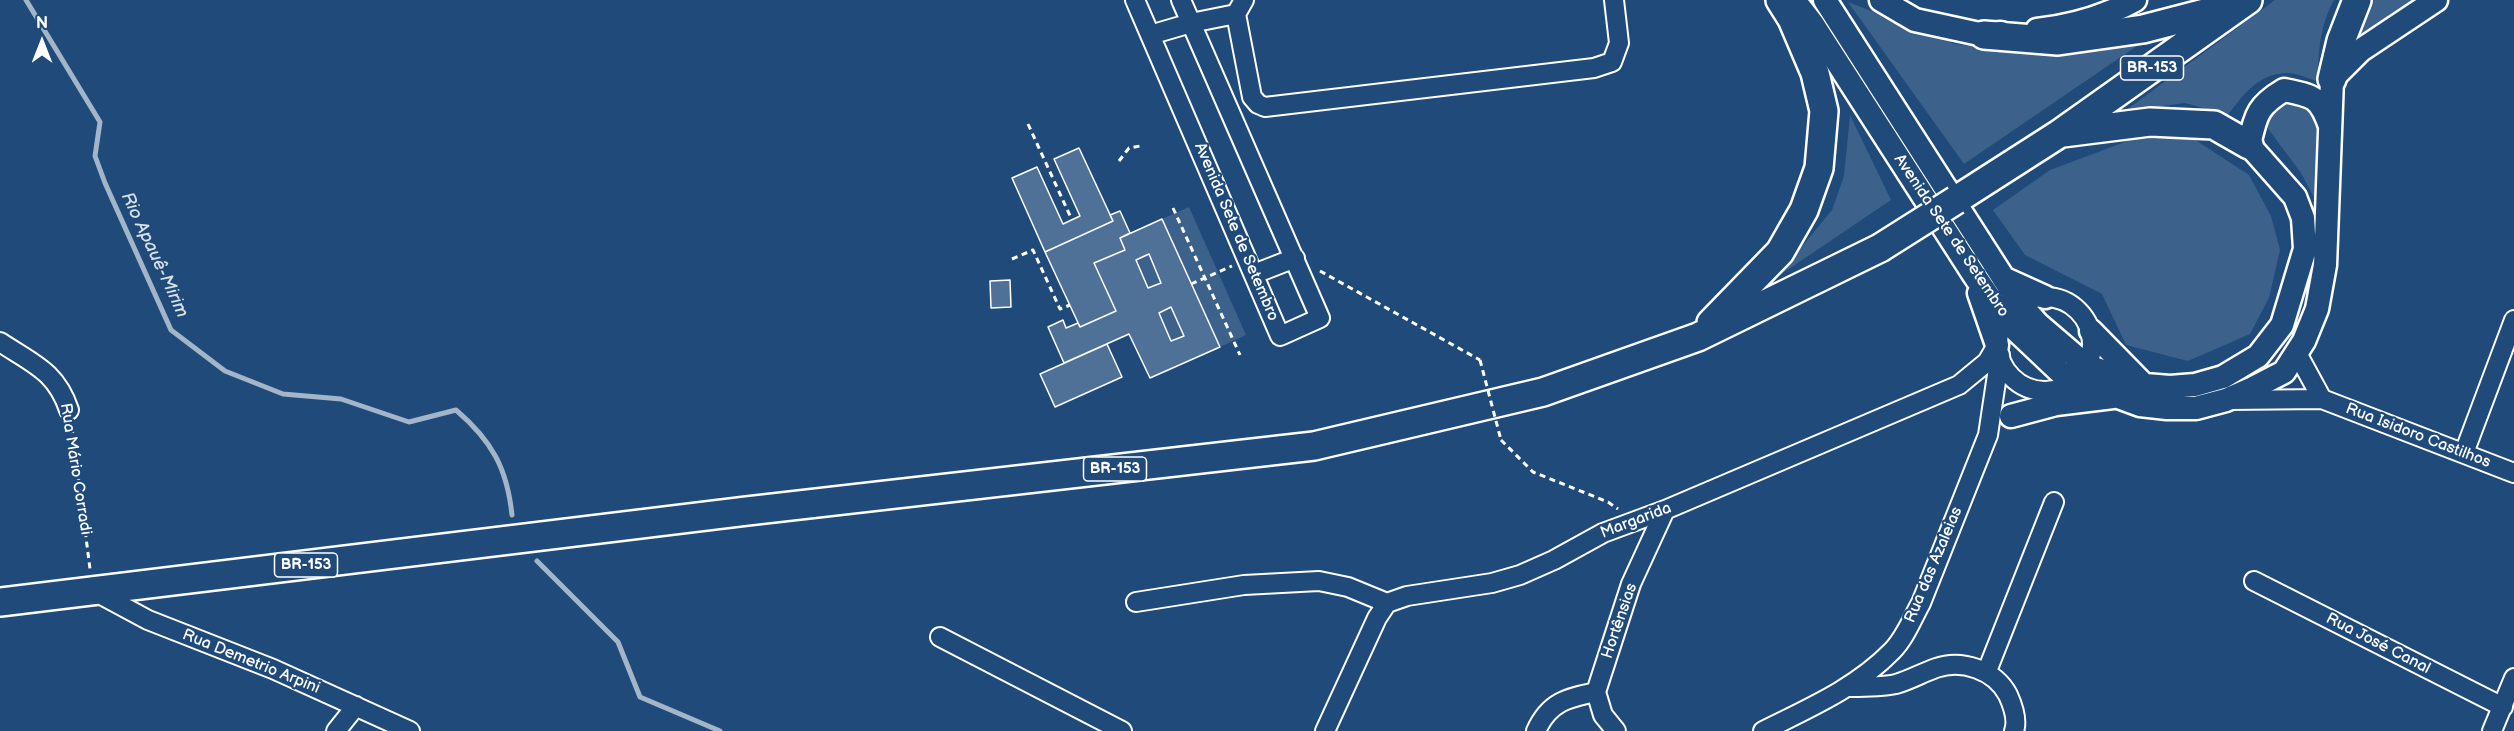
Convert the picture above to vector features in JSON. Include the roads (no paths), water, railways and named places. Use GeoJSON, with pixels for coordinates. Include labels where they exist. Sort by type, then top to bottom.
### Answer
{"type":"FeatureCollection","features":[{"type":"Feature","properties":{"kind":"highway"},"geometry":{"type":"LineString","coordinates":[[1698,337],[1779,252],[1804,210],[1819,168],[1824,111],[1815,73],[1792,19],[1780,0]]}},
{"type":"Feature","properties":{"kind":"highway"},"geometry":{"type":"LineString","coordinates":[[2332,79],[2341,41],[2357,0]]}},
{"type":"Feature","properties":{"kind":"highway"},"geometry":{"type":"LineString","coordinates":[[1984,35],[2058,41],[2143,29],[2246,1]]}},
{"type":"Feature","properties":{"kind":"highway","name":"BR-153"},"geometry":{"type":"LineString","coordinates":[[0,602],[747,511],[1314,446],[1543,392],[1698,337],[1880,248],[2059,134],[2246,1]]}},
{"type":"Feature","properties":{"kind":"highway"},"geometry":{"type":"LineString","coordinates":[[2059,134],[2150,122],[2214,125],[2249,145]]}},
{"type":"Feature","properties":{"kind":"main road","name":"Avenida Sete de Setembro"},"geometry":{"type":"LineString","coordinates":[[1794,0],[1812,23],[1974,275],[2012,311],[2050,336],[2081,374],[2116,397],[2140,405],[2196,408],[2226,400],[2284,372],[2297,353],[2317,309],[2325,265],[2332,130],[2332,79]]}},
{"type":"Feature","properties":{"kind":"main road","name":"Avenida Sete de Setembro"},"geometry":{"type":"LineString","coordinates":[[1825,0],[2003,278],[2012,311]]}},
{"type":"Feature","properties":{"kind":"main road"},"geometry":{"type":"LineString","coordinates":[[1881,0],[1915,20],[1984,35],[2063,27],[2112,13],[2135,0]]}},
{"type":"Feature","properties":{"kind":"main road"},"geometry":{"type":"LineString","coordinates":[[2332,79],[2361,50],[2436,0]]}},
{"type":"Feature","properties":{"kind":"main road"},"geometry":{"type":"LineString","coordinates":[[2249,145],[2255,118],[2266,100],[2284,90],[2305,94],[2322,105],[2332,130]]}},
{"type":"Feature","properties":{"kind":"main road","name":"Avenida Sete de Setembro"},"geometry":{"type":"LineString","coordinates":[[2081,374],[2145,385],[2170,387],[2195,385],[2223,377],[2258,356],[2282,325],[2305,249],[2303,218],[2295,197],[2249,145]]}},
{"type":"Feature","properties":{"kind":"main road"},"geometry":{"type":"LineString","coordinates":[[1974,275],[1998,350]]}},
{"type":"Feature","properties":{"kind":"main road"},"geometry":{"type":"LineString","coordinates":[[2003,278],[2045,297]]}},
{"type":"Feature","properties":{"kind":"main road"},"geometry":{"type":"LineString","coordinates":[[2091,331],[2145,385]]}},
{"type":"Feature","properties":{"kind":"main road"},"geometry":{"type":"LineString","coordinates":[[2011,416],[2056,404],[2116,397]]}},
{"type":"Feature","properties":{"kind":"street","name":"Avenida Sete de Setembro"},"geometry":{"type":"LineString","coordinates":[[1135,0],[1280,336],[1320,318],[1181,0]]}},
{"type":"Feature","properties":{"kind":"street"},"geometry":{"type":"LineString","coordinates":[[1150,35],[1240,7],[1252,97],[1258,104],[1275,107],[1594,68],[1612,62],[1619,43],[1614,0]]}},
{"type":"Feature","properties":{"kind":"street"},"geometry":{"type":"LineString","coordinates":[[1251,267],[1294,258]]}},
{"type":"Feature","properties":{"kind":"street"},"geometry":{"type":"LineString","coordinates":[[2036,297],[2045,297],[2054,297],[2070,304],[2083,315],[2091,331],[2092,349],[2081,374],[2056,390],[2041,391],[2016,382],[2002,366],[1998,350],[2012,311],[2036,297]]}},
{"type":"Feature","properties":{"kind":"street"},"geometry":{"type":"LineString","coordinates":[[2464,453],[2514,320]]}},
{"type":"Feature","properties":{"kind":"street","name":"Rua Mário Corradi"},"geometry":{"type":"LineString","coordinates":[[0,342],[52,376],[63,392],[69,410]]}},
{"type":"Feature","properties":{"kind":"street","name":"Rua das Azaleias"},"geometry":{"type":"LineString","coordinates":[[1763,731],[1850,687],[1893,650],[1908,627],[1920,603],[1988,435],[1998,350]]}},
{"type":"Feature","properties":{"kind":"street","name":"Margarida"},"geometry":{"type":"LineString","coordinates":[[1387,603],[1407,596],[1492,583],[1520,575],[1603,533],[1665,510],[1959,385],[1988,362],[1998,350]]}},
{"type":"Feature","properties":{"kind":"street"},"geometry":{"type":"LineString","coordinates":[[2297,353],[2322,399]]}},
{"type":"Feature","properties":{"kind":"street","name":"Rua das Azaleias"},"geometry":{"type":"LineString","coordinates":[[1988,435],[2041,391]]}},
{"type":"Feature","properties":{"kind":"street","name":"Rua Isidoro Castilhos"},"geometry":{"type":"LineString","coordinates":[[2226,400],[2322,399],[2514,473]]}},
{"type":"Feature","properties":{"kind":"street"},"geometry":{"type":"LineString","coordinates":[[1987,672],[2054,502]]}},
{"type":"Feature","properties":{"kind":"street","name":"Hortênsias"},"geometry":{"type":"LineString","coordinates":[[1596,692],[1631,584],[1665,510]]}},
{"type":"Feature","properties":{"kind":"street"},"geometry":{"type":"LineString","coordinates":[[1136,602],[1244,585],[1319,581],[1348,587],[1387,603],[1377,618],[1325,731]]}},
{"type":"Feature","properties":{"kind":"street","name":"Rua José Canal"},"geometry":{"type":"LineString","coordinates":[[2254,581],[2503,707]]}},
{"type":"Feature","properties":{"kind":"street","name":"Rua Demetrio Arpini"},"geometry":{"type":"LineString","coordinates":[[93,590],[148,620],[273,669],[410,731]]}},
{"type":"Feature","properties":{"kind":"street"},"geometry":{"type":"LineString","coordinates":[[940,637],[1122,731]]}},
{"type":"Feature","properties":{"kind":"street"},"geometry":{"type":"LineString","coordinates":[[1850,687],[1893,685],[1948,665],[1962,665],[1987,672],[2004,688],[2012,703],[2015,728]]}},
{"type":"Feature","properties":{"kind":"street"},"geometry":{"type":"LineString","coordinates":[[2492,731],[2514,678]]}},
{"type":"Feature","properties":{"kind":"street"},"geometry":{"type":"LineString","coordinates":[[1536,731],[1550,709],[1567,698],[1596,692],[1603,715],[1616,731]]}},
{"type":"Feature","properties":{"kind":"street"},"geometry":{"type":"LineString","coordinates":[[336,731],[356,706]]}},
{"type":"Feature","properties":{"kind":"waterway","name":"Rio Apauê-Mirim"},"geometry":{"type":"LineString","coordinates":[[26,0],[100,122],[95,156],[171,330],[225,371],[283,394],[341,399],[409,422],[456,410],[469,421],[496,456],[506,483],[512,515]]}},
{"type":"Feature","properties":{"kind":"waterway","name":"Rio Apauê-Mirim"},"geometry":{"type":"LineString","coordinates":[[537,561],[618,642],[640,697],[720,731]]}}]}
